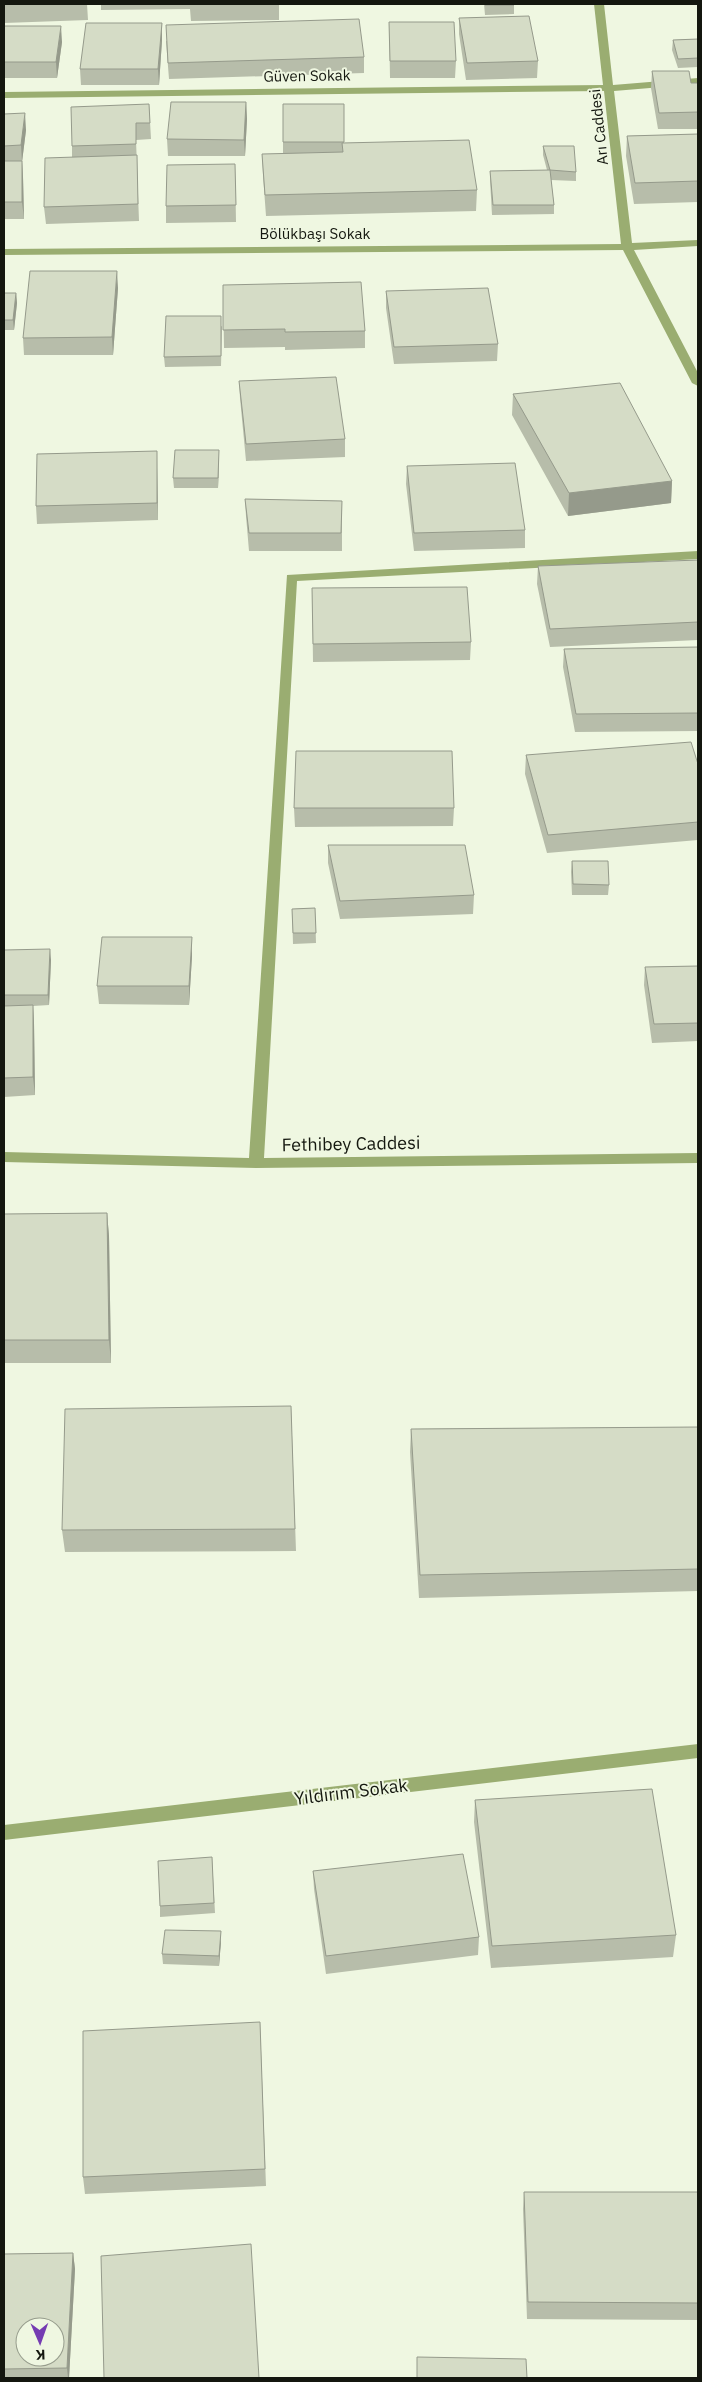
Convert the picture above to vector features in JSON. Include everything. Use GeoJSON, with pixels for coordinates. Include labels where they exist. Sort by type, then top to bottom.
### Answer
{"type":"FeatureCollection","features":[{"type":"Feature","properties":{"kind":"street","name":"Arı Caddesi"},"geometry":{"type":"LineString","coordinates":[[599,4],[627,246]]}},
{"type":"Feature","properties":{"kind":"street","name":"Güven Sokak"},"geometry":{"type":"LineString","coordinates":[[4,95],[610,88],[698,81]]}},
{"type":"Feature","properties":{"kind":"street","name":"Bölükbaşı Sokak"},"geometry":{"type":"LineString","coordinates":[[4,252],[627,246],[698,243]]}},
{"type":"Feature","properties":{"kind":"street"},"geometry":{"type":"LineString","coordinates":[[627,246],[698,383]]}},
{"type":"Feature","properties":{"kind":"street"},"geometry":{"type":"LineString","coordinates":[[256,1163],[291,578],[698,555]]}},
{"type":"Feature","properties":{"kind":"street","name":"Fethibey Caddesi"},"geometry":{"type":"LineString","coordinates":[[4,1157],[256,1163],[698,1158]]}},
{"type":"Feature","properties":{"kind":"street","name":"Yıldırım Sokak"},"geometry":{"type":"LineString","coordinates":[[4,1833],[698,1751]]}},
{"type":"Feature","properties":{"kind":"building"},"geometry":{"type":"Polygon","coordinates":[[[514,4],[514,5],[485,5],[514,4]]]}},
{"type":"Feature","properties":{"kind":"building"},"geometry":{"type":"Polygon","coordinates":[[[529,16],[538,61],[467,63],[459,18],[529,16]]]}},
{"type":"Feature","properties":{"kind":"building"},"geometry":{"type":"Polygon","coordinates":[[[359,19],[364,57],[168,63],[166,25],[359,19]]]}},
{"type":"Feature","properties":{"kind":"building"},"geometry":{"type":"Polygon","coordinates":[[[389,22],[454,22],[456,61],[390,61],[389,22]]]}},
{"type":"Feature","properties":{"kind":"building"},"geometry":{"type":"Polygon","coordinates":[[[86,23],[162,23],[158,69],[80,69],[86,23]]]}},
{"type":"Feature","properties":{"kind":"building"},"geometry":{"type":"Polygon","coordinates":[[[4,26],[61,26],[56,62],[4,62],[4,26]]]}},
{"type":"Feature","properties":{"kind":"building"},"geometry":{"type":"Polygon","coordinates":[[[698,39],[698,58],[678,59],[673,40],[698,39]]]}},
{"type":"Feature","properties":{"kind":"building"},"geometry":{"type":"Polygon","coordinates":[[[652,71],[689,71],[691,83],[698,83],[698,112],[659,113],[652,71]]]}},
{"type":"Feature","properties":{"kind":"building"},"geometry":{"type":"Polygon","coordinates":[[[171,102],[246,102],[244,140],[167,139],[171,102]]]}},
{"type":"Feature","properties":{"kind":"building"},"geometry":{"type":"Polygon","coordinates":[[[149,104],[150,123],[136,123],[136,144],[72,146],[71,107],[149,104]]]}},
{"type":"Feature","properties":{"kind":"building"},"geometry":{"type":"Polygon","coordinates":[[[283,104],[344,104],[344,142],[283,142],[283,104]]]}},
{"type":"Feature","properties":{"kind":"building"},"geometry":{"type":"Polygon","coordinates":[[[25,113],[21,145],[4,146],[4,114],[25,113]]]}},
{"type":"Feature","properties":{"kind":"building"},"geometry":{"type":"Polygon","coordinates":[[[698,134],[698,181],[635,183],[627,136],[698,134]]]}},
{"type":"Feature","properties":{"kind":"building"},"geometry":{"type":"Polygon","coordinates":[[[469,140],[477,190],[265,195],[262,154],[343,152],[342,143],[469,140]]]}},
{"type":"Feature","properties":{"kind":"building"},"geometry":{"type":"Polygon","coordinates":[[[543,146],[574,146],[576,172],[550,170],[543,146]]]}},
{"type":"Feature","properties":{"kind":"building"},"geometry":{"type":"Polygon","coordinates":[[[137,155],[138,204],[44,207],[45,158],[137,155]]]}},
{"type":"Feature","properties":{"kind":"building"},"geometry":{"type":"Polygon","coordinates":[[[4,161],[22,161],[22,202],[4,202],[4,161]]]}},
{"type":"Feature","properties":{"kind":"building"},"geometry":{"type":"Polygon","coordinates":[[[235,164],[236,205],[166,206],[167,165],[235,164]]]}},
{"type":"Feature","properties":{"kind":"building"},"geometry":{"type":"Polygon","coordinates":[[[550,170],[554,205],[493,205],[490,171],[550,170]]]}},
{"type":"Feature","properties":{"kind":"building"},"geometry":{"type":"Polygon","coordinates":[[[30,271],[117,271],[112,337],[23,338],[30,271]]]}},
{"type":"Feature","properties":{"kind":"building"},"geometry":{"type":"Polygon","coordinates":[[[361,282],[365,331],[285,332],[285,329],[223,330],[223,285],[361,282]]]}},
{"type":"Feature","properties":{"kind":"building"},"geometry":{"type":"Polygon","coordinates":[[[488,288],[498,344],[394,347],[386,291],[488,288]]]}},
{"type":"Feature","properties":{"kind":"building"},"geometry":{"type":"Polygon","coordinates":[[[4,293],[16,293],[13,320],[4,320],[4,293]]]}},
{"type":"Feature","properties":{"kind":"building"},"geometry":{"type":"Polygon","coordinates":[[[166,316],[221,316],[221,356],[164,357],[166,316]]]}},
{"type":"Feature","properties":{"kind":"building"},"geometry":{"type":"Polygon","coordinates":[[[336,377],[345,439],[246,444],[239,381],[336,377]]]}},
{"type":"Feature","properties":{"kind":"building"},"geometry":{"type":"Polygon","coordinates":[[[620,383],[672,481],[569,493],[513,394],[620,383]]]}},
{"type":"Feature","properties":{"kind":"building"},"geometry":{"type":"Polygon","coordinates":[[[175,450],[219,450],[218,478],[173,478],[175,450]]]}},
{"type":"Feature","properties":{"kind":"building"},"geometry":{"type":"Polygon","coordinates":[[[157,451],[157,503],[36,506],[37,454],[157,451]]]}},
{"type":"Feature","properties":{"kind":"building"},"geometry":{"type":"Polygon","coordinates":[[[515,463],[525,530],[414,533],[407,466],[515,463]]]}},
{"type":"Feature","properties":{"kind":"building"},"geometry":{"type":"Polygon","coordinates":[[[245,499],[342,501],[341,533],[249,533],[245,499]]]}},
{"type":"Feature","properties":{"kind":"building"},"geometry":{"type":"Polygon","coordinates":[[[698,560],[698,622],[550,629],[538,566],[698,560]]]}},
{"type":"Feature","properties":{"kind":"building"},"geometry":{"type":"Polygon","coordinates":[[[467,587],[471,642],[313,644],[312,588],[467,587]]]}},
{"type":"Feature","properties":{"kind":"building"},"geometry":{"type":"Polygon","coordinates":[[[698,647],[698,713],[576,714],[564,649],[698,647]]]}},
{"type":"Feature","properties":{"kind":"building"},"geometry":{"type":"Polygon","coordinates":[[[691,742],[698,764],[698,822],[548,835],[526,755],[691,742]]]}},
{"type":"Feature","properties":{"kind":"building"},"geometry":{"type":"Polygon","coordinates":[[[296,751],[452,751],[454,808],[294,808],[296,751]]]}},
{"type":"Feature","properties":{"kind":"building"},"geometry":{"type":"Polygon","coordinates":[[[328,845],[465,845],[474,895],[340,901],[328,845]]]}},
{"type":"Feature","properties":{"kind":"building"},"geometry":{"type":"Polygon","coordinates":[[[572,861],[608,861],[609,885],[573,884],[572,861]]]}},
{"type":"Feature","properties":{"kind":"building"},"geometry":{"type":"Polygon","coordinates":[[[315,908],[316,933],[293,933],[292,909],[315,908]]]}},
{"type":"Feature","properties":{"kind":"building"},"geometry":{"type":"Polygon","coordinates":[[[102,937],[192,937],[189,986],[97,986],[102,937]]]}},
{"type":"Feature","properties":{"kind":"building"},"geometry":{"type":"Polygon","coordinates":[[[50,949],[48,995],[4,995],[4,950],[50,949]]]}},
{"type":"Feature","properties":{"kind":"building"},"geometry":{"type":"Polygon","coordinates":[[[698,966],[698,1023],[654,1024],[645,967],[698,966]]]}},
{"type":"Feature","properties":{"kind":"building"},"geometry":{"type":"Polygon","coordinates":[[[33,1005],[33,1077],[4,1078],[4,1006],[33,1005]]]}},
{"type":"Feature","properties":{"kind":"building"},"geometry":{"type":"Polygon","coordinates":[[[107,1213],[109,1340],[4,1340],[4,1214],[107,1213]]]}},
{"type":"Feature","properties":{"kind":"building"},"geometry":{"type":"Polygon","coordinates":[[[291,1406],[295,1529],[62,1530],[65,1409],[291,1406]]]}},
{"type":"Feature","properties":{"kind":"building"},"geometry":{"type":"Polygon","coordinates":[[[698,1427],[698,1569],[420,1575],[411,1429],[698,1427]]]}},
{"type":"Feature","properties":{"kind":"building"},"geometry":{"type":"Polygon","coordinates":[[[652,1789],[676,1935],[492,1946],[475,1800],[652,1789]]]}},
{"type":"Feature","properties":{"kind":"building"},"geometry":{"type":"Polygon","coordinates":[[[463,1854],[479,1937],[326,1956],[313,1871],[463,1854]]]}},
{"type":"Feature","properties":{"kind":"building"},"geometry":{"type":"Polygon","coordinates":[[[212,1857],[214,1903],[160,1906],[158,1861],[212,1857]]]}},
{"type":"Feature","properties":{"kind":"building"},"geometry":{"type":"Polygon","coordinates":[[[165,1930],[221,1931],[219,1956],[162,1954],[165,1930]]]}},
{"type":"Feature","properties":{"kind":"building"},"geometry":{"type":"Polygon","coordinates":[[[260,2022],[265,2169],[83,2177],[83,2031],[260,2022]]]}},
{"type":"Feature","properties":{"kind":"building"},"geometry":{"type":"Polygon","coordinates":[[[524,2192],[698,2192],[698,2303],[528,2302],[524,2192]]]}},
{"type":"Feature","properties":{"kind":"building"},"geometry":{"type":"Polygon","coordinates":[[[251,2244],[259,2378],[104,2378],[101,2256],[251,2244]]]}},
{"type":"Feature","properties":{"kind":"building"},"geometry":{"type":"Polygon","coordinates":[[[73,2253],[67,2368],[4,2369],[4,2254],[73,2253]]]}},
{"type":"Feature","properties":{"kind":"building"},"geometry":{"type":"Polygon","coordinates":[[[417,2357],[526,2359],[527,2378],[417,2378],[417,2357]]]}}]}
